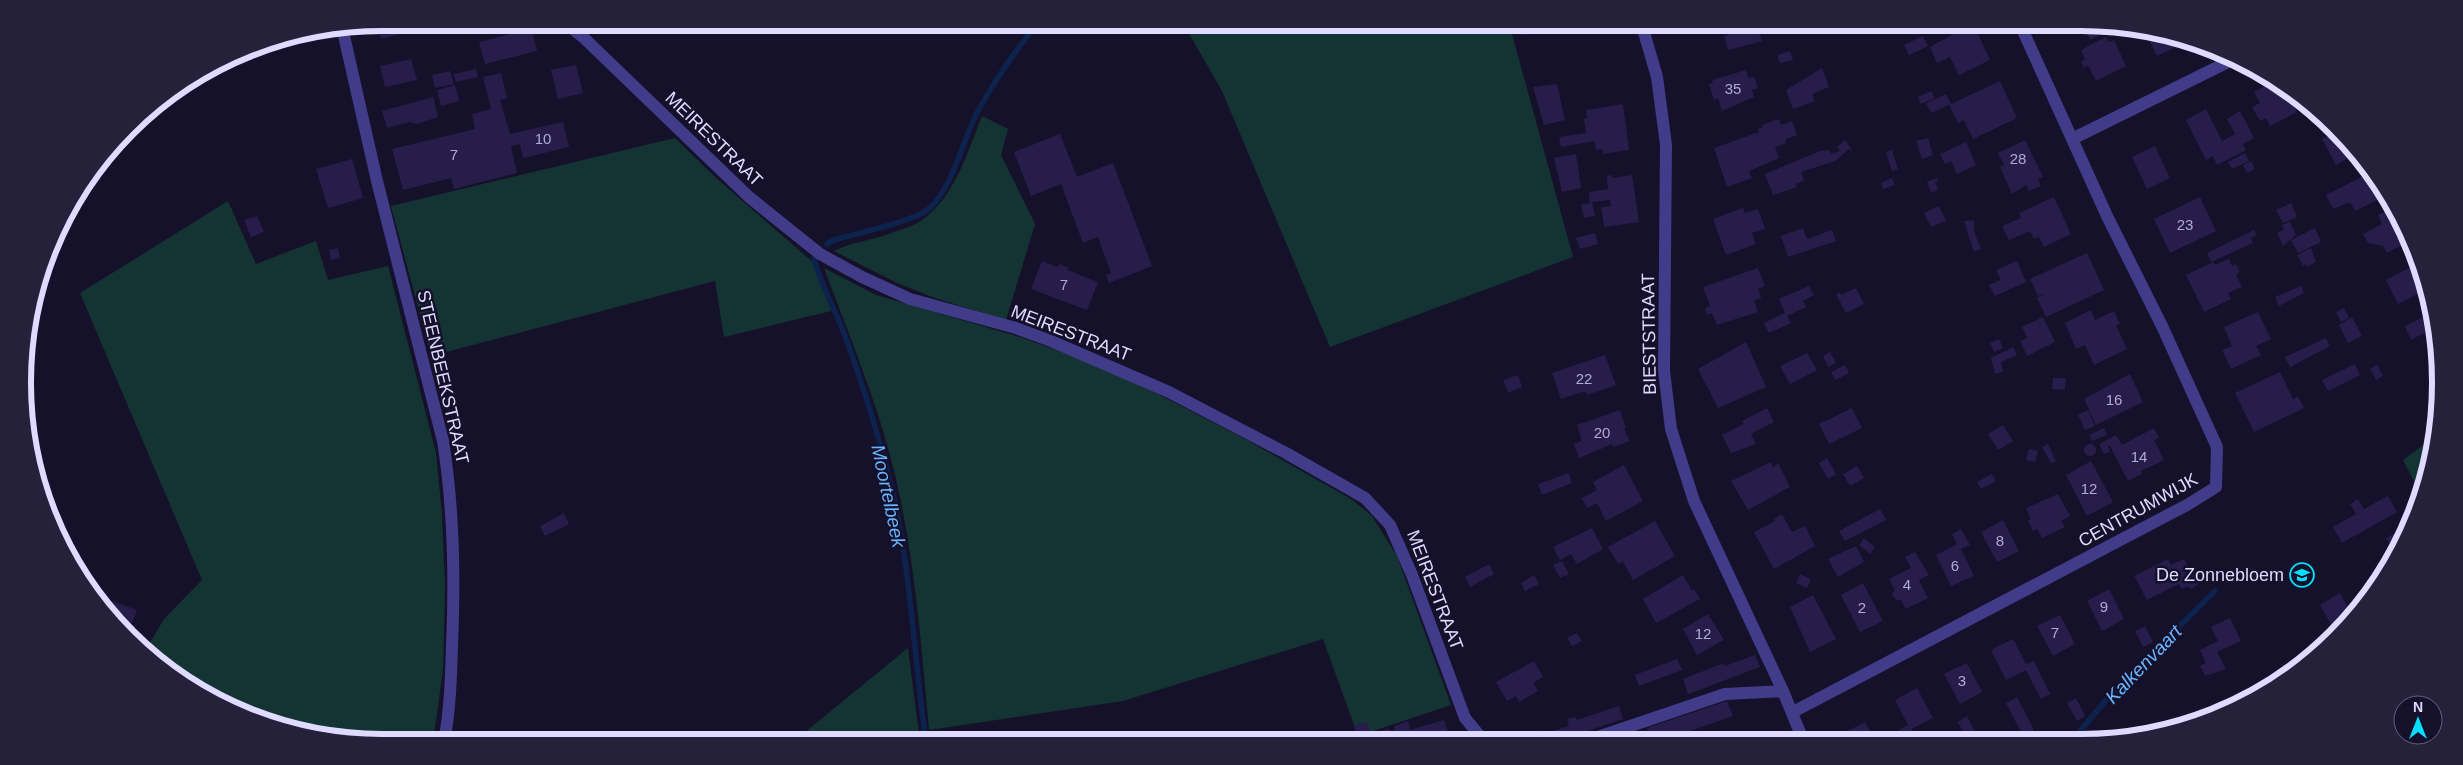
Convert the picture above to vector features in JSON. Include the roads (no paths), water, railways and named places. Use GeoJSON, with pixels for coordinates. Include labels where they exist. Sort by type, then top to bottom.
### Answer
{"type":"FeatureCollection","features":[{"type":"Feature","properties":{"kind":"street","name":"MEIRESTRAAT"},"geometry":{"type":"LineString","coordinates":[[575,31],[749,197],[820,254],[862,277],[910,299],[1016,328],[1051,341],[1169,392],[1286,453],[1365,498],[1390,525],[1412,576],[1465,718],[1479,734]]}},
{"type":"Feature","properties":{"kind":"street","name":"BIESTSTRAAT"},"geometry":{"type":"LineString","coordinates":[[1644,31],[1657,77],[1666,145],[1664,371],[1671,429],[1694,501],[1802,734]]}},
{"type":"Feature","properties":{"kind":"street","name":"CENTRUMWIJK"},"geometry":{"type":"LineString","coordinates":[[1793,712],[2180,508],[2216,487],[2217,447],[2162,326],[2107,216],[2023,31]]}},
{"type":"Feature","properties":{"kind":"street","name":"STEENBEEKSTRAAT"},"geometry":{"type":"LineString","coordinates":[[344,33],[377,181],[443,441],[449,480],[454,581],[449,717],[446,734]]}},
{"type":"Feature","properties":{"kind":"street"},"geometry":{"type":"LineString","coordinates":[[2072,139],[2225,62]]}},
{"type":"Feature","properties":{"kind":"street"},"geometry":{"type":"LineString","coordinates":[[1606,734],[1725,694],[1783,691]]}},
{"type":"Feature","properties":{"kind":"waterway","name":"Moortelbeek"},"geometry":{"type":"LineString","coordinates":[[827,244],[834,240],[912,218],[931,207],[952,174],[978,111],[1006,65],[1031,31]]}},
{"type":"Feature","properties":{"kind":"waterway","name":"Moortelbeek"},"geometry":{"type":"LineString","coordinates":[[814,259],[858,372],[892,489],[904,552],[925,734]]}},
{"type":"Feature","properties":{"kind":"waterway","name":"Kalkenvaart"},"geometry":{"type":"LineString","coordinates":[[2077,734],[2113,692],[2215,591]]}},
{"type":"Feature","properties":{"kind":"place","name":"De Zonnebloem"},"geometry":{"type":"Point","coordinates":[2302,575]}}]}
